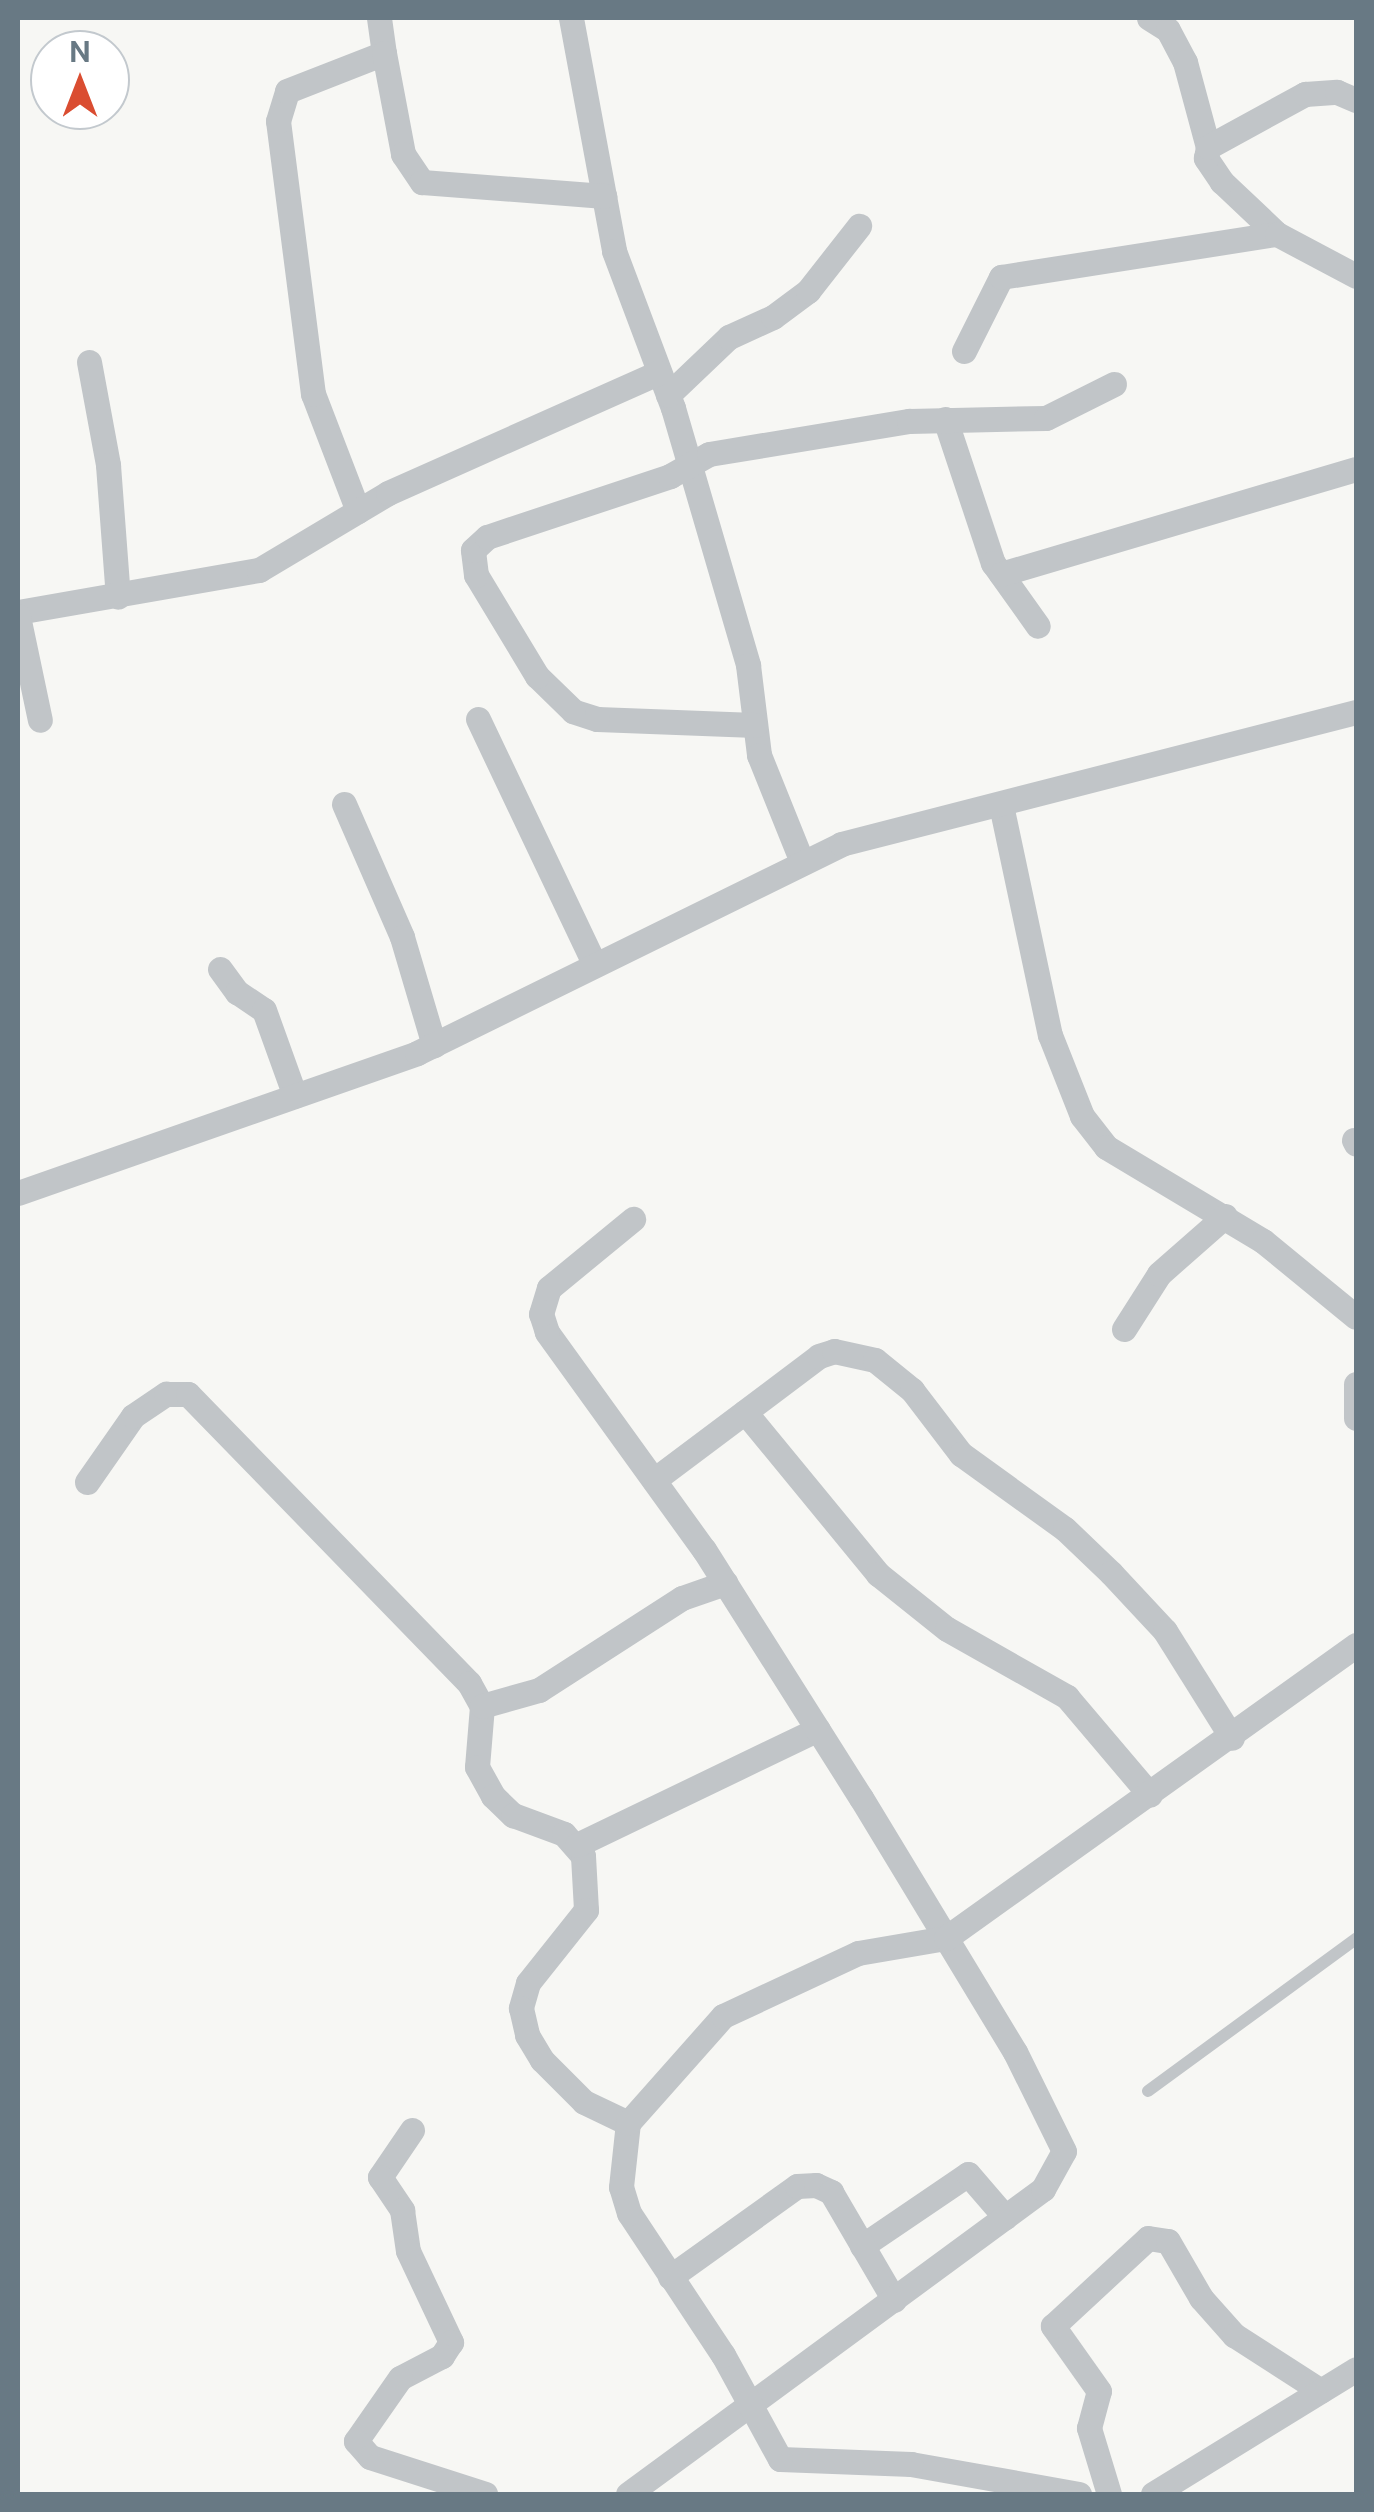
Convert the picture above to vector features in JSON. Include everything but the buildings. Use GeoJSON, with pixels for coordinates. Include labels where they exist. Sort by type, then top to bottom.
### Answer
{"type":"FeatureCollection","features":[{"type":"Feature","properties":{"kind":"street"},"geometry":{"type":"LineString","coordinates":[[379,18],[402,154],[422,182],[604,196]]}},
{"type":"Feature","properties":{"kind":"street"},"geometry":{"type":"LineString","coordinates":[[571,18],[618,265],[663,384],[748,664],[759,755],[802,862]]}},
{"type":"Feature","properties":{"kind":"street"},"geometry":{"type":"LineString","coordinates":[[1149,18],[1168,30],[1185,62],[1208,148],[1206,158],[1222,182],[1277,234],[1356,276]]}},
{"type":"Feature","properties":{"kind":"street"},"geometry":{"type":"LineString","coordinates":[[358,511],[313,394],[278,109],[297,82],[384,53]]}},
{"type":"Feature","properties":{"kind":"street"},"geometry":{"type":"LineString","coordinates":[[1208,148],[1305,94],[1337,92],[1356,100]]}},
{"type":"Feature","properties":{"kind":"street"},"geometry":{"type":"LineString","coordinates":[[40,720],[18,614],[258,570],[358,511],[663,384],[808,290],[859,226]]}},
{"type":"Feature","properties":{"kind":"street"},"geometry":{"type":"LineString","coordinates":[[964,351],[1001,277],[1277,234]]}},
{"type":"Feature","properties":{"kind":"street"},"geometry":{"type":"LineString","coordinates":[[90,362],[108,464],[118,598]]}},
{"type":"Feature","properties":{"kind":"street"},"geometry":{"type":"LineString","coordinates":[[755,725],[598,718],[573,711],[536,676],[472,562],[473,550],[487,537],[670,476],[688,462],[944,419],[1046,418],[1114,384]]}},
{"type":"Feature","properties":{"kind":"street"},"geometry":{"type":"LineString","coordinates":[[944,419],[1001,574],[1038,626]]}},
{"type":"Feature","properties":{"kind":"street"},"geometry":{"type":"LineString","coordinates":[[1001,574],[1356,468]]}},
{"type":"Feature","properties":{"kind":"street"},"geometry":{"type":"LineString","coordinates":[[18,1193],[434,1046],[842,844],[1356,712]]}},
{"type":"Feature","properties":{"kind":"street"},"geometry":{"type":"LineString","coordinates":[[478,719],[595,965]]}},
{"type":"Feature","properties":{"kind":"street"},"geometry":{"type":"LineString","coordinates":[[344,804],[402,937],[434,1046]]}},
{"type":"Feature","properties":{"kind":"street"},"geometry":{"type":"LineString","coordinates":[[1000,805],[1050,1035],[1082,1116],[1122,1158],[1225,1216],[1356,1317]]}},
{"type":"Feature","properties":{"kind":"street"},"geometry":{"type":"LineString","coordinates":[[220,969],[237,992],[264,1010],[295,1096]]}},
{"type":"Feature","properties":{"kind":"street"},"geometry":{"type":"LineString","coordinates":[[1124,1329],[1159,1274],[1225,1216]]}},
{"type":"Feature","properties":{"kind":"street"},"geometry":{"type":"LineString","coordinates":[[628,2494],[1043,2189],[1064,2151],[1058,2128],[818,1729],[725,1584],[541,1314],[548,1288],[633,1219]]}},
{"type":"Feature","properties":{"kind":"street"},"geometry":{"type":"LineString","coordinates":[[654,1480],[834,1352],[887,1368],[961,1454],[1065,1529],[1165,1630],[1232,1738]]}},
{"type":"Feature","properties":{"kind":"street"},"geometry":{"type":"LineString","coordinates":[[1356,1384],[1356,1418]]}},
{"type":"Feature","properties":{"kind":"street"},"geometry":{"type":"LineString","coordinates":[[87,1482],[133,1416],[166,1394],[188,1394],[469,1683],[482,1706],[476,1756],[492,1796],[512,1815],[578,1846]]}},
{"type":"Feature","properties":{"kind":"street"},"geometry":{"type":"LineString","coordinates":[[745,1412],[878,1574],[947,1630],[1067,1697],[1150,1795]]}},
{"type":"Feature","properties":{"kind":"street"},"geometry":{"type":"LineString","coordinates":[[482,1706],[539,1690],[682,1598],[725,1584]]}},
{"type":"Feature","properties":{"kind":"street"},"geometry":{"type":"LineString","coordinates":[[1079,2494],[910,2464],[791,2463],[770,2450],[749,2406],[639,2234],[621,2187],[628,2123],[723,2016],[858,1952],[946,1938],[1232,1738],[1356,1645]]}},
{"type":"Feature","properties":{"kind":"street"},"geometry":{"type":"LineString","coordinates":[[578,1846],[818,1729]]}},
{"type":"Feature","properties":{"kind":"street"},"geometry":{"type":"LineString","coordinates":[[578,1846],[586,1883],[583,1919],[528,1982],[522,2008],[542,2060],[584,2102],[628,2123]]}},
{"type":"Feature","properties":{"kind":"street"},"geometry":{"type":"LineString","coordinates":[[412,2130],[380,2177],[402,2210],[408,2251],[451,2342],[442,2356],[400,2378],[356,2441],[370,2457],[485,2494]]}},
{"type":"Feature","properties":{"kind":"street"},"geometry":{"type":"LineString","coordinates":[[862,2246],[968,2174],[1005,2217]]}},
{"type":"Feature","properties":{"kind":"street"},"geometry":{"type":"LineString","coordinates":[[670,2277],[804,2184],[831,2192],[894,2300]]}},
{"type":"Feature","properties":{"kind":"street"},"geometry":{"type":"LineString","coordinates":[[1109,2494],[1088,2428],[1099,2391],[1054,2326],[1148,2238],[1168,2241],[1201,2298],[1234,2335],[1321,2392]]}},
{"type":"Feature","properties":{"kind":"street"},"geometry":{"type":"LineString","coordinates":[[1153,2494],[1356,2368]]}},
{"type":"Feature","properties":{"kind":"lane"},"geometry":{"type":"LineString","coordinates":[[1148,2092],[1356,1939]]}}]}
